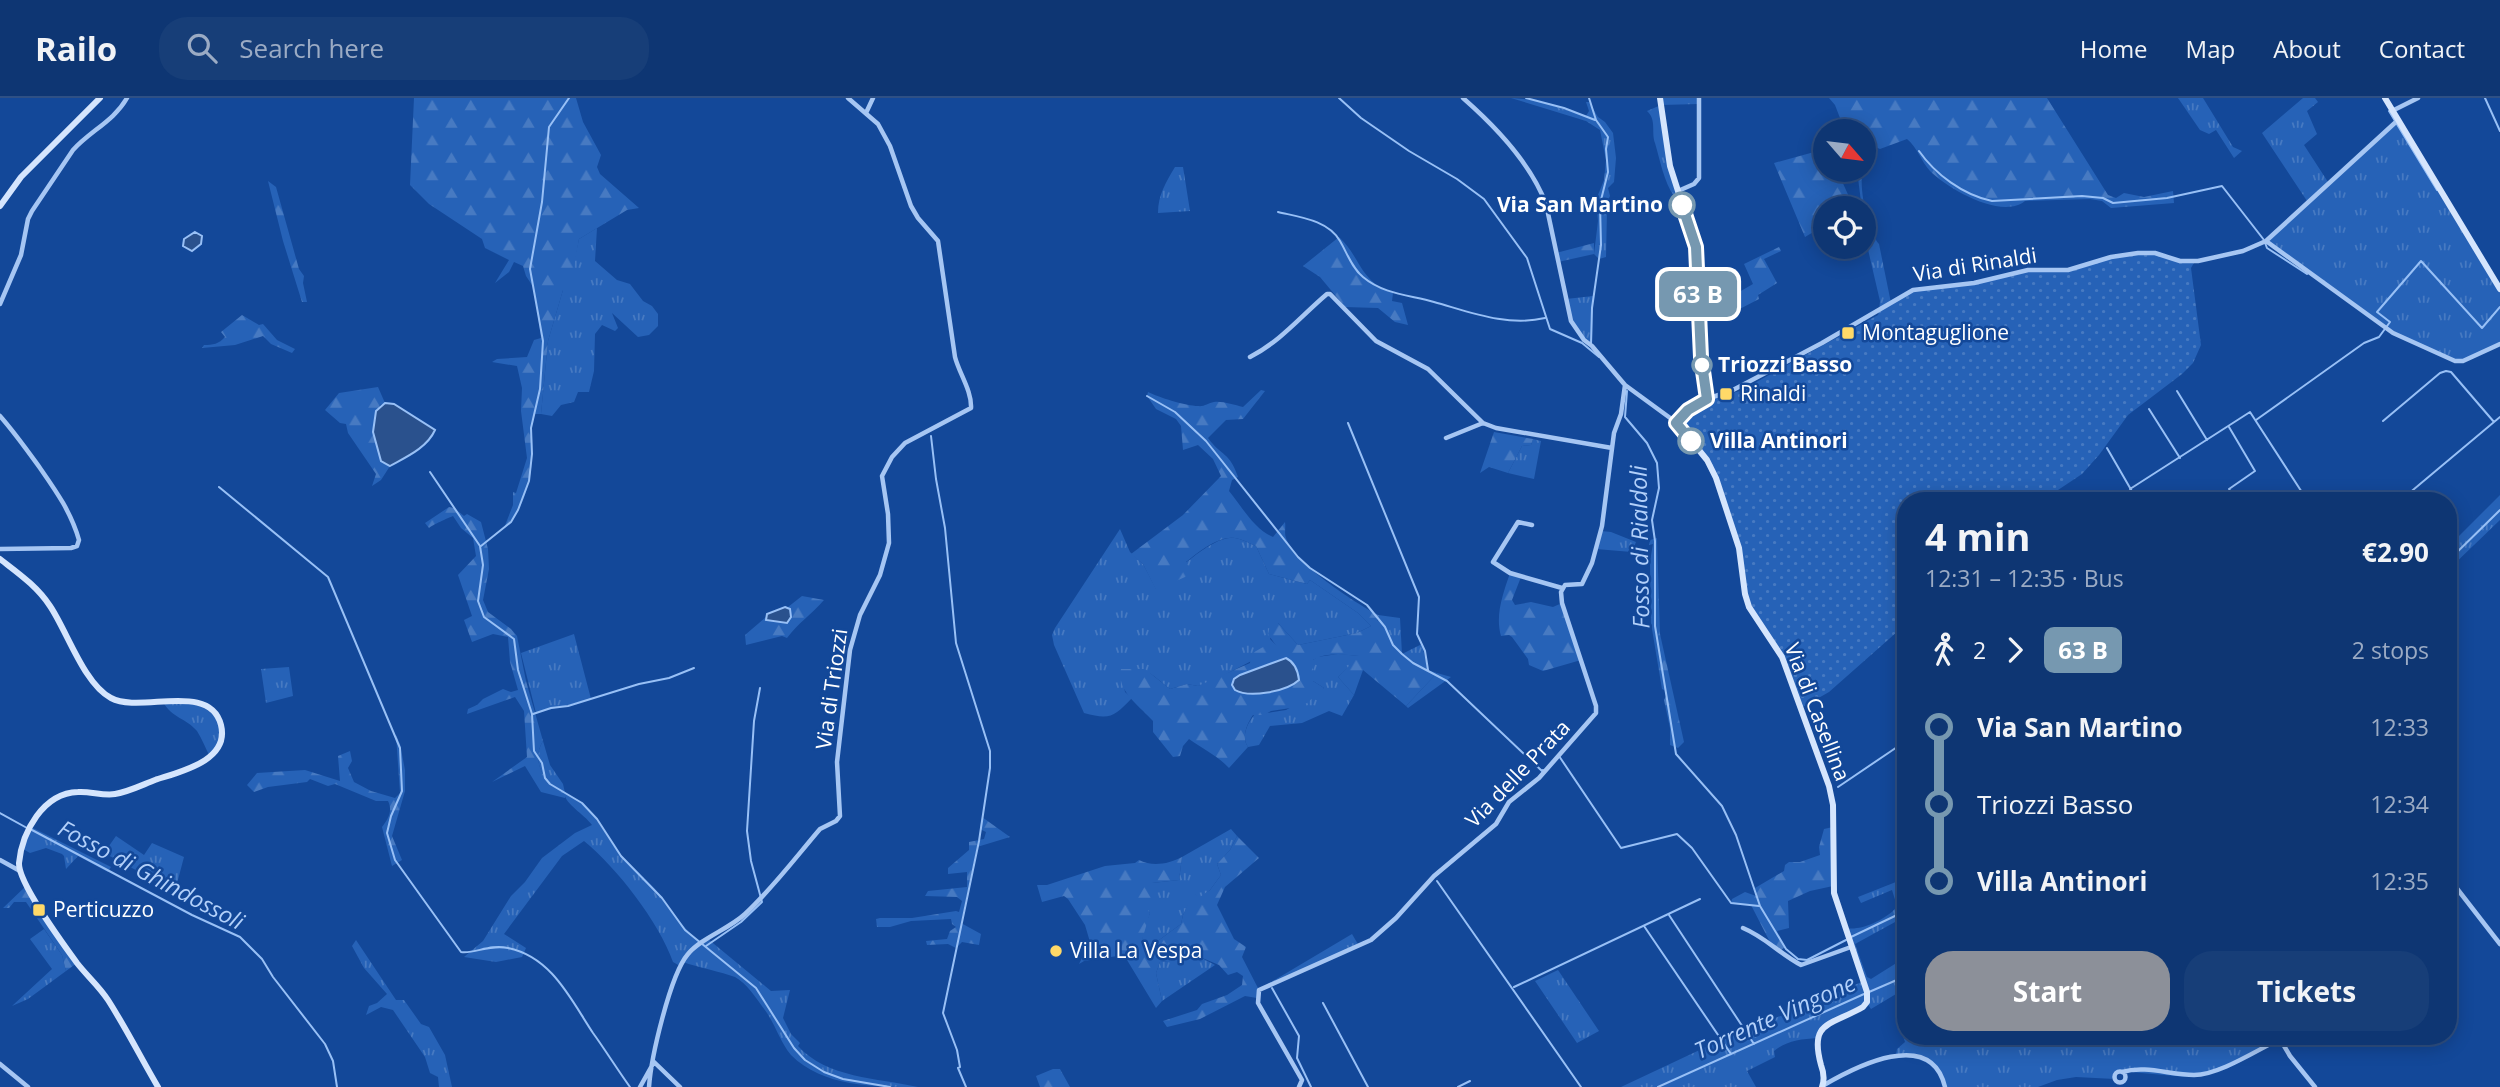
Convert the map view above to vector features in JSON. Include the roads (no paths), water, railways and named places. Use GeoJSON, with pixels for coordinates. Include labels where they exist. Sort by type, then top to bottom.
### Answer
{"type":"FeatureCollection","features":[{"type":"Feature","properties":{"kind":"street"},"geometry":{"type":"LineString","coordinates":[[0,206],[21,177],[100,98]]}},
{"type":"Feature","properties":{"kind":"street"},"geometry":{"type":"LineString","coordinates":[[0,304],[21,255],[32,211],[73,150],[107,122],[127,98]]}},
{"type":"Feature","properties":{"kind":"street","name":"Via di Triozzi"},"geometry":{"type":"LineString","coordinates":[[649,1087],[673,983],[689,953],[746,913],[820,829],[838,819],[840,811],[837,762],[850,650],[860,615],[880,575],[889,542],[882,476],[892,457],[905,443],[971,408],[972,402],[955,357],[938,241],[911,206],[890,146],[878,124],[848,98]]}},
{"type":"Feature","properties":{"kind":"street"},"geometry":{"type":"LineString","coordinates":[[866,113],[873,98]]}},
{"type":"Feature","properties":{"kind":"street"},"geometry":{"type":"LineString","coordinates":[[1463,98],[1513,150],[1541,191],[1571,321],[1584,340],[1625,385],[1676,423]]}},
{"type":"Feature","properties":{"kind":"street"},"geometry":{"type":"LineString","coordinates":[[1660,98],[1670,166],[1696,247],[1701,357],[1707,399]]}},
{"type":"Feature","properties":{"kind":"street"},"geometry":{"type":"LineString","coordinates":[[1678,191],[1694,184],[1699,178],[1699,98]]}},
{"type":"Feature","properties":{"kind":"street"},"geometry":{"type":"LineString","coordinates":[[2385,98],[2500,289]]}},
{"type":"Feature","properties":{"kind":"street"},"geometry":{"type":"LineString","coordinates":[[2392,111],[2418,98]]}},
{"type":"Feature","properties":{"kind":"street","name":"Via di Rinaldi"},"geometry":{"type":"LineString","coordinates":[[1676,423],[1688,410],[1707,399],[1733,390],[1770,371],[1913,290],[1974,283],[2028,270],[2068,270],[2111,257],[2138,253],[2155,253],[2180,261],[2198,261],[2244,251],[2266,241],[2398,120]]}},
{"type":"Feature","properties":{"kind":"street"},"geometry":{"type":"LineString","coordinates":[[2266,241],[2405,339],[2455,361],[2463,361],[2500,344]]}},
{"type":"Feature","properties":{"kind":"street"},"geometry":{"type":"LineString","coordinates":[[1250,357],[1283,337],[1308,310],[1330,294],[1376,341],[1428,369],[1483,424],[1612,448]]}},
{"type":"Feature","properties":{"kind":"street"},"geometry":{"type":"LineString","coordinates":[[1532,526],[1518,522],[1493,562],[1510,573],[1562,588],[1582,584],[1602,526],[1612,448],[1625,385]]}},
{"type":"Feature","properties":{"kind":"street"},"geometry":{"type":"LineString","coordinates":[[0,416],[24,443],[53,485],[79,540],[77,546],[71,548],[0,549]]}},
{"type":"Feature","properties":{"kind":"street","name":"Via di Casellina"},"geometry":{"type":"LineString","coordinates":[[1676,423],[1707,460],[1716,478],[1739,548],[1749,607],[1782,657],[1829,786],[1833,805],[1834,893],[1866,986],[1867,1000],[1863,1007],[1827,1026],[1818,1035],[1816,1047],[1824,1077],[1823,1086]]}},
{"type":"Feature","properties":{"kind":"street"},"geometry":{"type":"LineString","coordinates":[[1446,438],[1483,424]]}},
{"type":"Feature","properties":{"kind":"street"},"geometry":{"type":"LineString","coordinates":[[0,559],[42,596],[94,683],[110,698],[128,703],[193,701],[211,710],[221,725],[218,747],[212,755],[196,766],[113,794],[80,791],[63,794],[47,803],[39,811],[21,854],[20,871],[28,890],[77,963],[106,997],[158,1087]]}},
{"type":"Feature","properties":{"kind":"street","name":"Via delle Prata"},"geometry":{"type":"LineString","coordinates":[[1299,1087],[1303,1080],[1258,1003],[1259,990],[1371,940],[1396,918],[1434,876],[1496,824],[1509,803],[1539,778],[1596,713],[1562,603],[1562,588]]}},
{"type":"Feature","properties":{"kind":"street"},"geometry":{"type":"LineString","coordinates":[[0,860],[20,871]]}},
{"type":"Feature","properties":{"kind":"street"},"geometry":{"type":"LineString","coordinates":[[2457,889],[2500,944]]}},
{"type":"Feature","properties":{"kind":"street"},"geometry":{"type":"LineString","coordinates":[[1743,928],[1762,936],[1801,965],[1851,945]]}},
{"type":"Feature","properties":{"kind":"street"},"geometry":{"type":"LineString","coordinates":[[2122,1072],[2125,1074],[2124,1084],[2115,1079],[2117,1072],[2136,1069],[2196,1075],[2220,1068],[2268,1045]]}},
{"type":"Feature","properties":{"kind":"street"},"geometry":{"type":"LineString","coordinates":[[2285,1045],[2315,1087]]}},
{"type":"Feature","properties":{"kind":"street"},"geometry":{"type":"LineString","coordinates":[[1823,1086],[1862,1065],[1887,1057],[1905,1055],[1922,1059],[1936,1067],[1945,1087]]}},
{"type":"Feature","properties":{"kind":"street"},"geometry":{"type":"LineString","coordinates":[[640,1087],[654,1062],[680,1087]]}},
{"type":"Feature","properties":{"kind":"street"},"geometry":{"type":"LineString","coordinates":[[0,1064],[28,1087]]}},
{"type":"Feature","properties":{"kind":"waterway"},"geometry":{"type":"LineString","coordinates":[[481,546],[511,522],[529,481],[531,428],[540,389],[543,341],[530,269],[542,202],[549,127],[569,98]]}},
{"type":"Feature","properties":{"kind":"waterway"},"geometry":{"type":"LineString","coordinates":[[1339,98],[1361,118],[1484,199],[1527,258],[1550,329],[1582,343],[1599,357]]}},
{"type":"Feature","properties":{"kind":"waterway"},"geometry":{"type":"LineString","coordinates":[[1526,98],[1595,120]]}},
{"type":"Feature","properties":{"kind":"waterway","name":"Fosso di Rialdoli"},"geometry":{"type":"LineString","coordinates":[[1589,98],[1596,120],[1608,137],[1608,172],[1600,204],[1601,245],[1592,308],[1591,344]]}},
{"type":"Feature","properties":{"kind":"waterway"},"geometry":{"type":"LineString","coordinates":[[2485,98],[2500,131]]}},
{"type":"Feature","properties":{"kind":"waterway"},"geometry":{"type":"LineString","coordinates":[[2389,111],[2437,190]]}},
{"type":"Feature","properties":{"kind":"waterway"},"geometry":{"type":"LineString","coordinates":[[1919,151],[1933,168],[1960,189],[1992,201],[2082,196],[2103,198],[2113,203],[2167,198],[2222,186],[2264,240],[2267,248],[2307,274]]}},
{"type":"Feature","properties":{"kind":"waterway"},"geometry":{"type":"LineString","coordinates":[[1278,212],[1312,220],[1328,228],[1340,241],[1359,273],[1371,283],[1388,291],[1503,320],[1545,318]]}},
{"type":"Feature","properties":{"kind":"waterway"},"geometry":{"type":"LineString","coordinates":[[2256,420],[2364,343],[2379,337],[2390,322],[2377,312],[2421,261],[2482,328],[2500,307]]}},
{"type":"Feature","properties":{"kind":"waterway"},"geometry":{"type":"LineString","coordinates":[[2383,421],[2440,373],[2446,371],[2451,372],[2494,422]]}},
{"type":"Feature","properties":{"kind":"waterway","name":"Fosso di Rialdoli"},"geometry":{"type":"LineString","coordinates":[[1627,391],[1625,417],[1647,443],[1657,463],[1659,488],[1652,520],[1655,541],[1655,626],[1676,754],[1722,806],[1736,835],[1760,906],[1786,949],[1798,959],[1807,960],[1846,940]]}},
{"type":"Feature","properties":{"kind":"waterway"},"geometry":{"type":"LineString","coordinates":[[2177,391],[2207,440]]}},
{"type":"Feature","properties":{"kind":"waterway"},"geometry":{"type":"LineString","coordinates":[[1147,396],[1175,412],[1206,441],[1298,557],[1310,568],[1367,605],[1402,654],[1447,681],[1543,770]]}},
{"type":"Feature","properties":{"kind":"waterway"},"geometry":{"type":"LineString","coordinates":[[2149,409],[2180,458]]}},
{"type":"Feature","properties":{"kind":"waterway"},"geometry":{"type":"LineString","coordinates":[[2130,489],[2250,412],[2302,492]]}},
{"type":"Feature","properties":{"kind":"waterway","name":"Fosso di Rialdoli"},"geometry":{"type":"LineString","coordinates":[[2411,492],[2500,417]]}},
{"type":"Feature","properties":{"kind":"waterway"},"geometry":{"type":"LineString","coordinates":[[1348,423],[1419,597],[1417,634],[1425,651],[1428,670]]}},
{"type":"Feature","properties":{"kind":"waterway"},"geometry":{"type":"LineString","coordinates":[[2229,427],[2255,471],[2229,489],[2231,492]]}},
{"type":"Feature","properties":{"kind":"waterway"},"geometry":{"type":"LineString","coordinates":[[931,436],[945,528],[956,643],[990,751],[979,841],[943,1013],[957,1050],[958,1068],[966,1087]]}},
{"type":"Feature","properties":{"kind":"waterway"},"geometry":{"type":"LineString","coordinates":[[2107,448],[2132,492]]}},
{"type":"Feature","properties":{"kind":"waterway"},"geometry":{"type":"LineString","coordinates":[[430,472],[480,546],[483,565],[478,601],[484,617],[514,639],[518,670],[532,714],[534,751],[542,763],[545,778],[550,784],[582,803],[597,819],[621,856],[662,898],[685,930],[756,988],[794,1048],[805,1060],[824,1072],[843,1079],[890,1087]]}},
{"type":"Feature","properties":{"kind":"waterway"},"geometry":{"type":"LineString","coordinates":[[219,487],[328,577],[400,748],[402,791],[387,833],[395,860],[461,952],[508,948],[537,960],[548,970],[568,994],[630,1087]]}},
{"type":"Feature","properties":{"kind":"waterway","name":"Torrente Vingone"},"geometry":{"type":"LineString","coordinates":[[2457,552],[2500,510]]}},
{"type":"Feature","properties":{"kind":"waterway"},"geometry":{"type":"LineString","coordinates":[[533,714],[669,678],[694,668]]}},
{"type":"Feature","properties":{"kind":"waterway"},"geometry":{"type":"LineString","coordinates":[[706,946],[741,922],[762,902],[751,861],[747,831],[754,721],[760,688]]}},
{"type":"Feature","properties":{"kind":"waterway"},"geometry":{"type":"LineString","coordinates":[[1838,787],[1897,747]]}},
{"type":"Feature","properties":{"kind":"waterway"},"geometry":{"type":"LineString","coordinates":[[1559,756],[1621,848],[1677,834],[1692,848],[1731,903],[1759,906]]}},
{"type":"Feature","properties":{"kind":"waterway","name":"Fosso di Ghindossoli"},"geometry":{"type":"LineString","coordinates":[[0,813],[27,828]]}},
{"type":"Feature","properties":{"kind":"waterway","name":"Fosso di Ghindossoli"},"geometry":{"type":"LineString","coordinates":[[32,830],[192,915],[240,937],[262,959],[325,1044],[333,1061],[337,1087]]}},
{"type":"Feature","properties":{"kind":"waterway"},"geometry":{"type":"LineString","coordinates":[[1437,881],[1581,1087]]}},
{"type":"Feature","properties":{"kind":"waterway","name":"Fosso di Rialdoli"},"geometry":{"type":"LineString","coordinates":[[1897,888],[1897,894]]}},
{"type":"Feature","properties":{"kind":"waterway"},"geometry":{"type":"LineString","coordinates":[[1514,987],[1700,899]]}},
{"type":"Feature","properties":{"kind":"waterway"},"geometry":{"type":"LineString","coordinates":[[1669,915],[1754,1044]]}},
{"type":"Feature","properties":{"kind":"waterway","name":"Fosso di Rialdoli"},"geometry":{"type":"LineString","coordinates":[[1851,937],[1897,915]]}},
{"type":"Feature","properties":{"kind":"waterway"},"geometry":{"type":"LineString","coordinates":[[1644,926],[1731,1054]]}},
{"type":"Feature","properties":{"kind":"waterway","name":"Torrente Vingone"},"geometry":{"type":"LineString","coordinates":[[1869,992],[1897,980]]}},
{"type":"Feature","properties":{"kind":"waterway"},"geometry":{"type":"LineString","coordinates":[[1272,988],[1299,1036],[1297,1058],[1311,1087]]}},
{"type":"Feature","properties":{"kind":"waterway","name":"Torrente Vingone"},"geometry":{"type":"LineString","coordinates":[[1658,1087],[1864,994]]}},
{"type":"Feature","properties":{"kind":"waterway"},"geometry":{"type":"LineString","coordinates":[[1323,1003],[1368,1087]]}},
{"type":"Feature","properties":{"kind":"waterway"},"geometry":{"type":"LineString","coordinates":[[1458,1087],[1470,1081]]}},
{"type":"Feature","properties":{"kind":"place","name":"Via San Martino"},"geometry":{"type":"Point","coordinates":[1682,205]}},
{"type":"Feature","properties":{"kind":"place","name":"Montaguglione"},"geometry":{"type":"Point","coordinates":[1848,333]}},
{"type":"Feature","properties":{"kind":"place","name":"Triozzi Basso"},"geometry":{"type":"Point","coordinates":[1702,365]}},
{"type":"Feature","properties":{"kind":"place","name":"Rinaldi"},"geometry":{"type":"Point","coordinates":[1726,394]}},
{"type":"Feature","properties":{"kind":"place","name":"Villa Antinori"},"geometry":{"type":"Point","coordinates":[1691,441]}},
{"type":"Feature","properties":{"kind":"place","name":"Perticuzzo"},"geometry":{"type":"Point","coordinates":[39,910]}},
{"type":"Feature","properties":{"kind":"place","name":"Villa La Vespa"},"geometry":{"type":"Point","coordinates":[1056,951]}}]}
